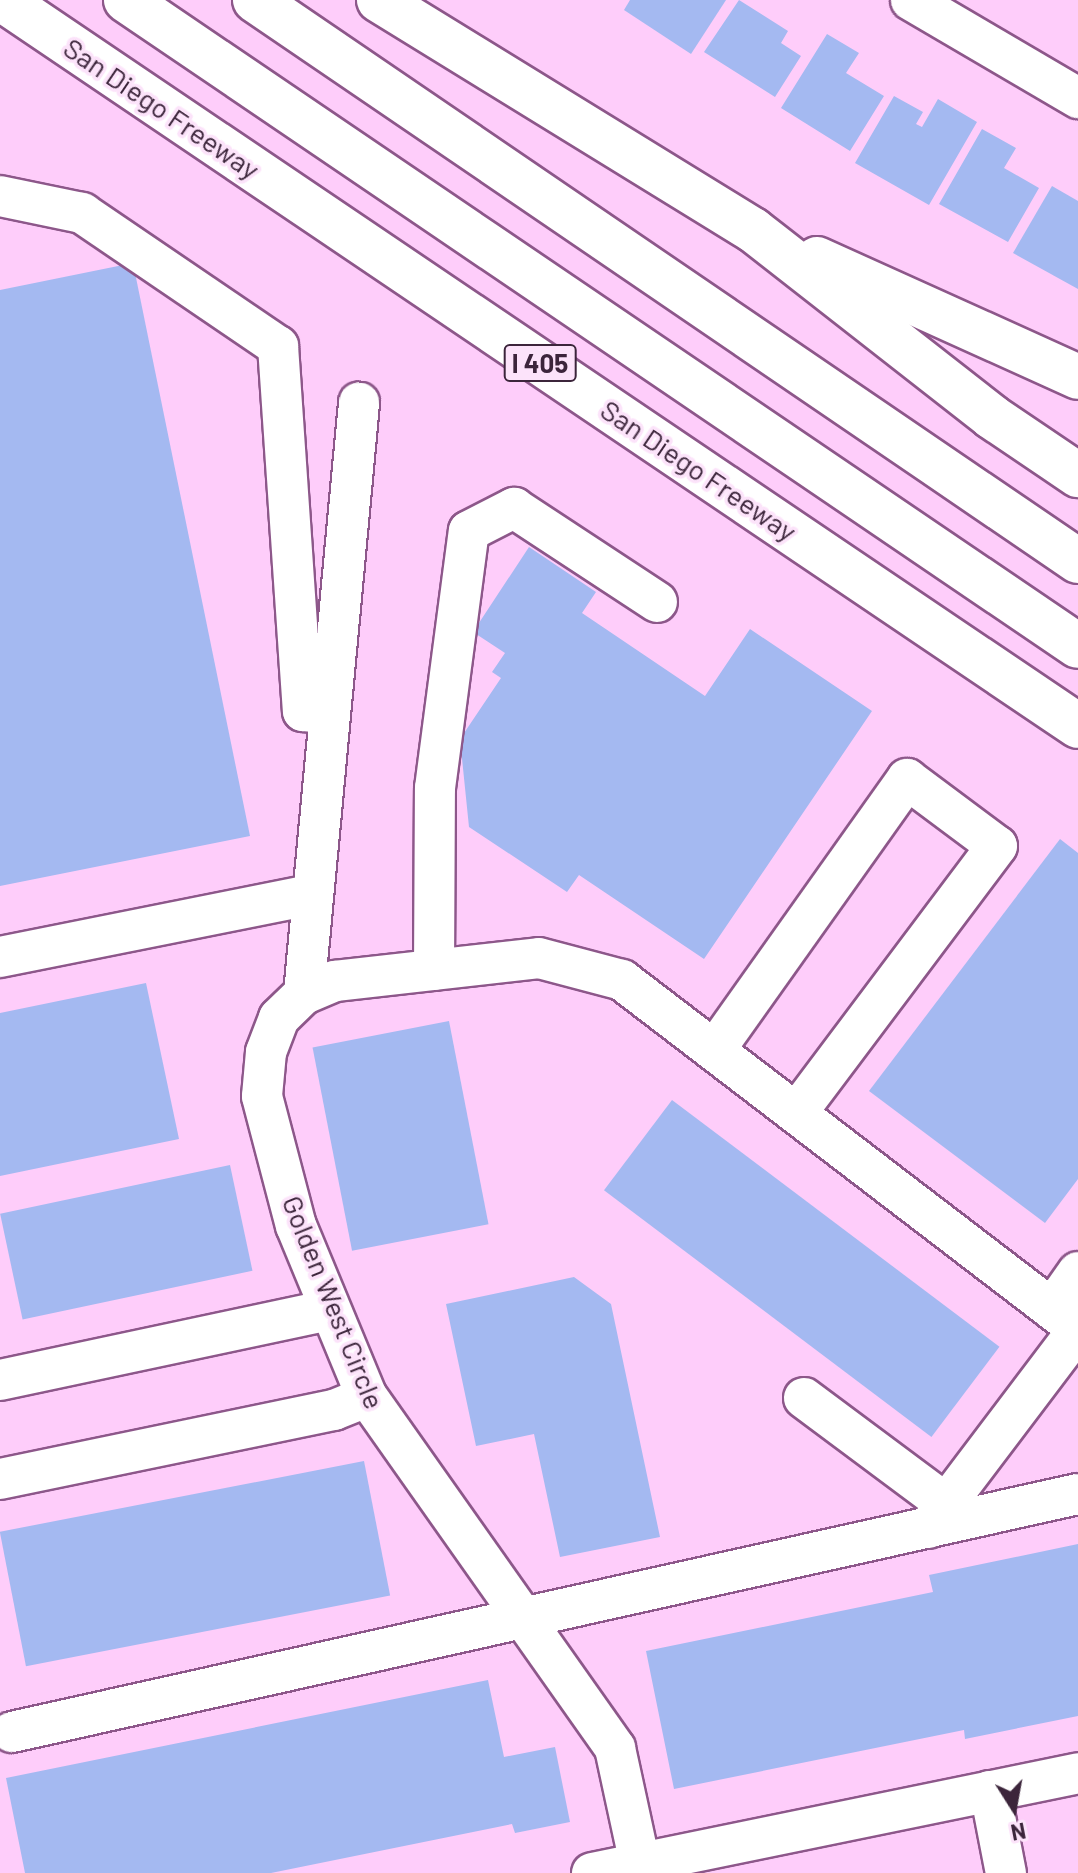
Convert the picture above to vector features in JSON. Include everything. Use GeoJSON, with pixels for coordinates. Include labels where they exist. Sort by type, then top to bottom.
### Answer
{"type":"FeatureCollection","features":[{"type":"Feature","properties":{"kind":"highway","name":"San Diego Freeway"},"geometry":{"type":"LineString","coordinates":[[3,0],[1078,726]]}},
{"type":"Feature","properties":{"kind":"highway"},"geometry":{"type":"LineString","coordinates":[[126,0],[1078,646]]}},
{"type":"Feature","properties":{"kind":"highway"},"geometry":{"type":"LineString","coordinates":[[255,0],[1078,561]]}},
{"type":"Feature","properties":{"kind":"highway"},"geometry":{"type":"LineString","coordinates":[[379,0],[753,230],[992,417],[1078,475]]}},
{"type":"Feature","properties":{"kind":"highway"},"geometry":{"type":"LineString","coordinates":[[753,230],[1078,377]]}},
{"type":"Feature","properties":{"kind":"street"},"geometry":{"type":"LineString","coordinates":[[911,0],[1078,98]]}},
{"type":"Feature","properties":{"kind":"street"},"geometry":{"type":"LineString","coordinates":[[0,196],[82,213],[278,346],[303,711],[328,713]]}},
{"type":"Feature","properties":{"kind":"street"},"geometry":{"type":"LineString","coordinates":[[304,994],[310,895],[359,403]]}},
{"type":"Feature","properties":{"kind":"street"},"geometry":{"type":"LineString","coordinates":[[434,970],[435,788],[469,531],[514,508],[657,602]]}},
{"type":"Feature","properties":{"kind":"street"},"geometry":{"type":"LineString","coordinates":[[716,1048],[907,779],[997,846],[797,1112]]}},
{"type":"Feature","properties":{"kind":"street"},"geometry":{"type":"LineString","coordinates":[[0,957],[310,895]]}},
{"type":"Feature","properties":{"kind":"street","name":"Golden West Circle"},"geometry":{"type":"LineString","coordinates":[[641,1868],[615,1748],[367,1397],[296,1226],[262,1096],[266,1052],[279,1018],[304,994],[335,981],[539,958],[622,980],[716,1048],[1069,1323]]}},
{"type":"Feature","properties":{"kind":"street"},"geometry":{"type":"LineString","coordinates":[[937,1516],[1069,1323],[1078,1272]]}},
{"type":"Feature","properties":{"kind":"street"},"geometry":{"type":"LineString","coordinates":[[0,1380],[330,1310]]}},
{"type":"Feature","properties":{"kind":"street"},"geometry":{"type":"LineString","coordinates":[[0,1479],[334,1410],[367,1397]]}},
{"type":"Feature","properties":{"kind":"street"},"geometry":{"type":"LineString","coordinates":[[804,1398],[937,1516]]}},
{"type":"Feature","properties":{"kind":"street"},"geometry":{"type":"LineString","coordinates":[[12,1732],[523,1619],[937,1516],[1078,1494]]}},
{"type":"Feature","properties":{"kind":"street"},"geometry":{"type":"LineString","coordinates":[[592,1873],[641,1868],[1078,1773]]}},
{"type":"Feature","properties":{"kind":"street"},"geometry":{"type":"LineString","coordinates":[[990,1791],[1006,1873]]}},
{"type":"Feature","properties":{"kind":"building"},"geometry":{"type":"Polygon","coordinates":[[[630,0],[726,0],[691,54],[624,10],[630,0]]]}},
{"type":"Feature","properties":{"kind":"building"},"geometry":{"type":"Polygon","coordinates":[[[739,0],[788,31],[781,43],[801,56],[775,97],[704,52],[739,0]]]}},
{"type":"Feature","properties":{"kind":"building"},"geometry":{"type":"Polygon","coordinates":[[[827,34],[859,53],[846,73],[884,96],[850,151],[781,108],[827,34]]]}},
{"type":"Feature","properties":{"kind":"building"},"geometry":{"type":"Polygon","coordinates":[[[894,96],[923,112],[916,124],[922,127],[938,99],[977,122],[929,205],[855,163],[894,96]]]}},
{"type":"Feature","properties":{"kind":"building"},"geometry":{"type":"Polygon","coordinates":[[[982,129],[1016,148],[1004,168],[1039,188],[1008,242],[939,204],[982,129]]]}},
{"type":"Feature","properties":{"kind":"building"},"geometry":{"type":"Polygon","coordinates":[[[1052,186],[1078,201],[1078,289],[1013,253],[1052,186]]]}},
{"type":"Feature","properties":{"kind":"building"},"geometry":{"type":"Polygon","coordinates":[[[133,263],[250,836],[0,886],[0,290],[133,263]]]}},
{"type":"Feature","properties":{"kind":"building"},"geometry":{"type":"Polygon","coordinates":[[[529,547],[596,592],[582,613],[705,696],[750,629],[872,711],[704,959],[579,875],[567,892],[469,827],[460,739],[501,678],[492,672],[505,653],[473,632],[529,547]]]}},
{"type":"Feature","properties":{"kind":"building"},"geometry":{"type":"Polygon","coordinates":[[[1060,839],[1078,853],[1078,1179],[1045,1223],[869,1091],[1060,839]]]}},
{"type":"Feature","properties":{"kind":"building"},"geometry":{"type":"Polygon","coordinates":[[[146,983],[179,1139],[0,1176],[0,1013],[146,983]]]}},
{"type":"Feature","properties":{"kind":"building"},"geometry":{"type":"Polygon","coordinates":[[[449,1021],[488,1224],[352,1251],[313,1048],[449,1021]]]}},
{"type":"Feature","properties":{"kind":"building"},"geometry":{"type":"Polygon","coordinates":[[[672,1100],[999,1347],[931,1437],[604,1190],[672,1100]]]}},
{"type":"Feature","properties":{"kind":"building"},"geometry":{"type":"Polygon","coordinates":[[[230,1165],[252,1271],[23,1319],[0,1214],[230,1165]]]}},
{"type":"Feature","properties":{"kind":"building"},"geometry":{"type":"Polygon","coordinates":[[[574,1277],[611,1304],[660,1537],[560,1557],[534,1434],[476,1446],[446,1304],[574,1277]]]}},
{"type":"Feature","properties":{"kind":"building"},"geometry":{"type":"Polygon","coordinates":[[[364,1461],[390,1595],[26,1666],[0,1532],[364,1461]]]}},
{"type":"Feature","properties":{"kind":"building"},"geometry":{"type":"Polygon","coordinates":[[[1078,1544],[1078,1716],[965,1739],[964,1730],[674,1789],[646,1651],[933,1592],[929,1575],[1078,1544]]]}},
{"type":"Feature","properties":{"kind":"building"},"geometry":{"type":"Polygon","coordinates":[[[488,1680],[504,1757],[555,1747],[570,1822],[515,1833],[512,1824],[271,1873],[25,1873],[6,1778],[488,1680]]]}}]}
